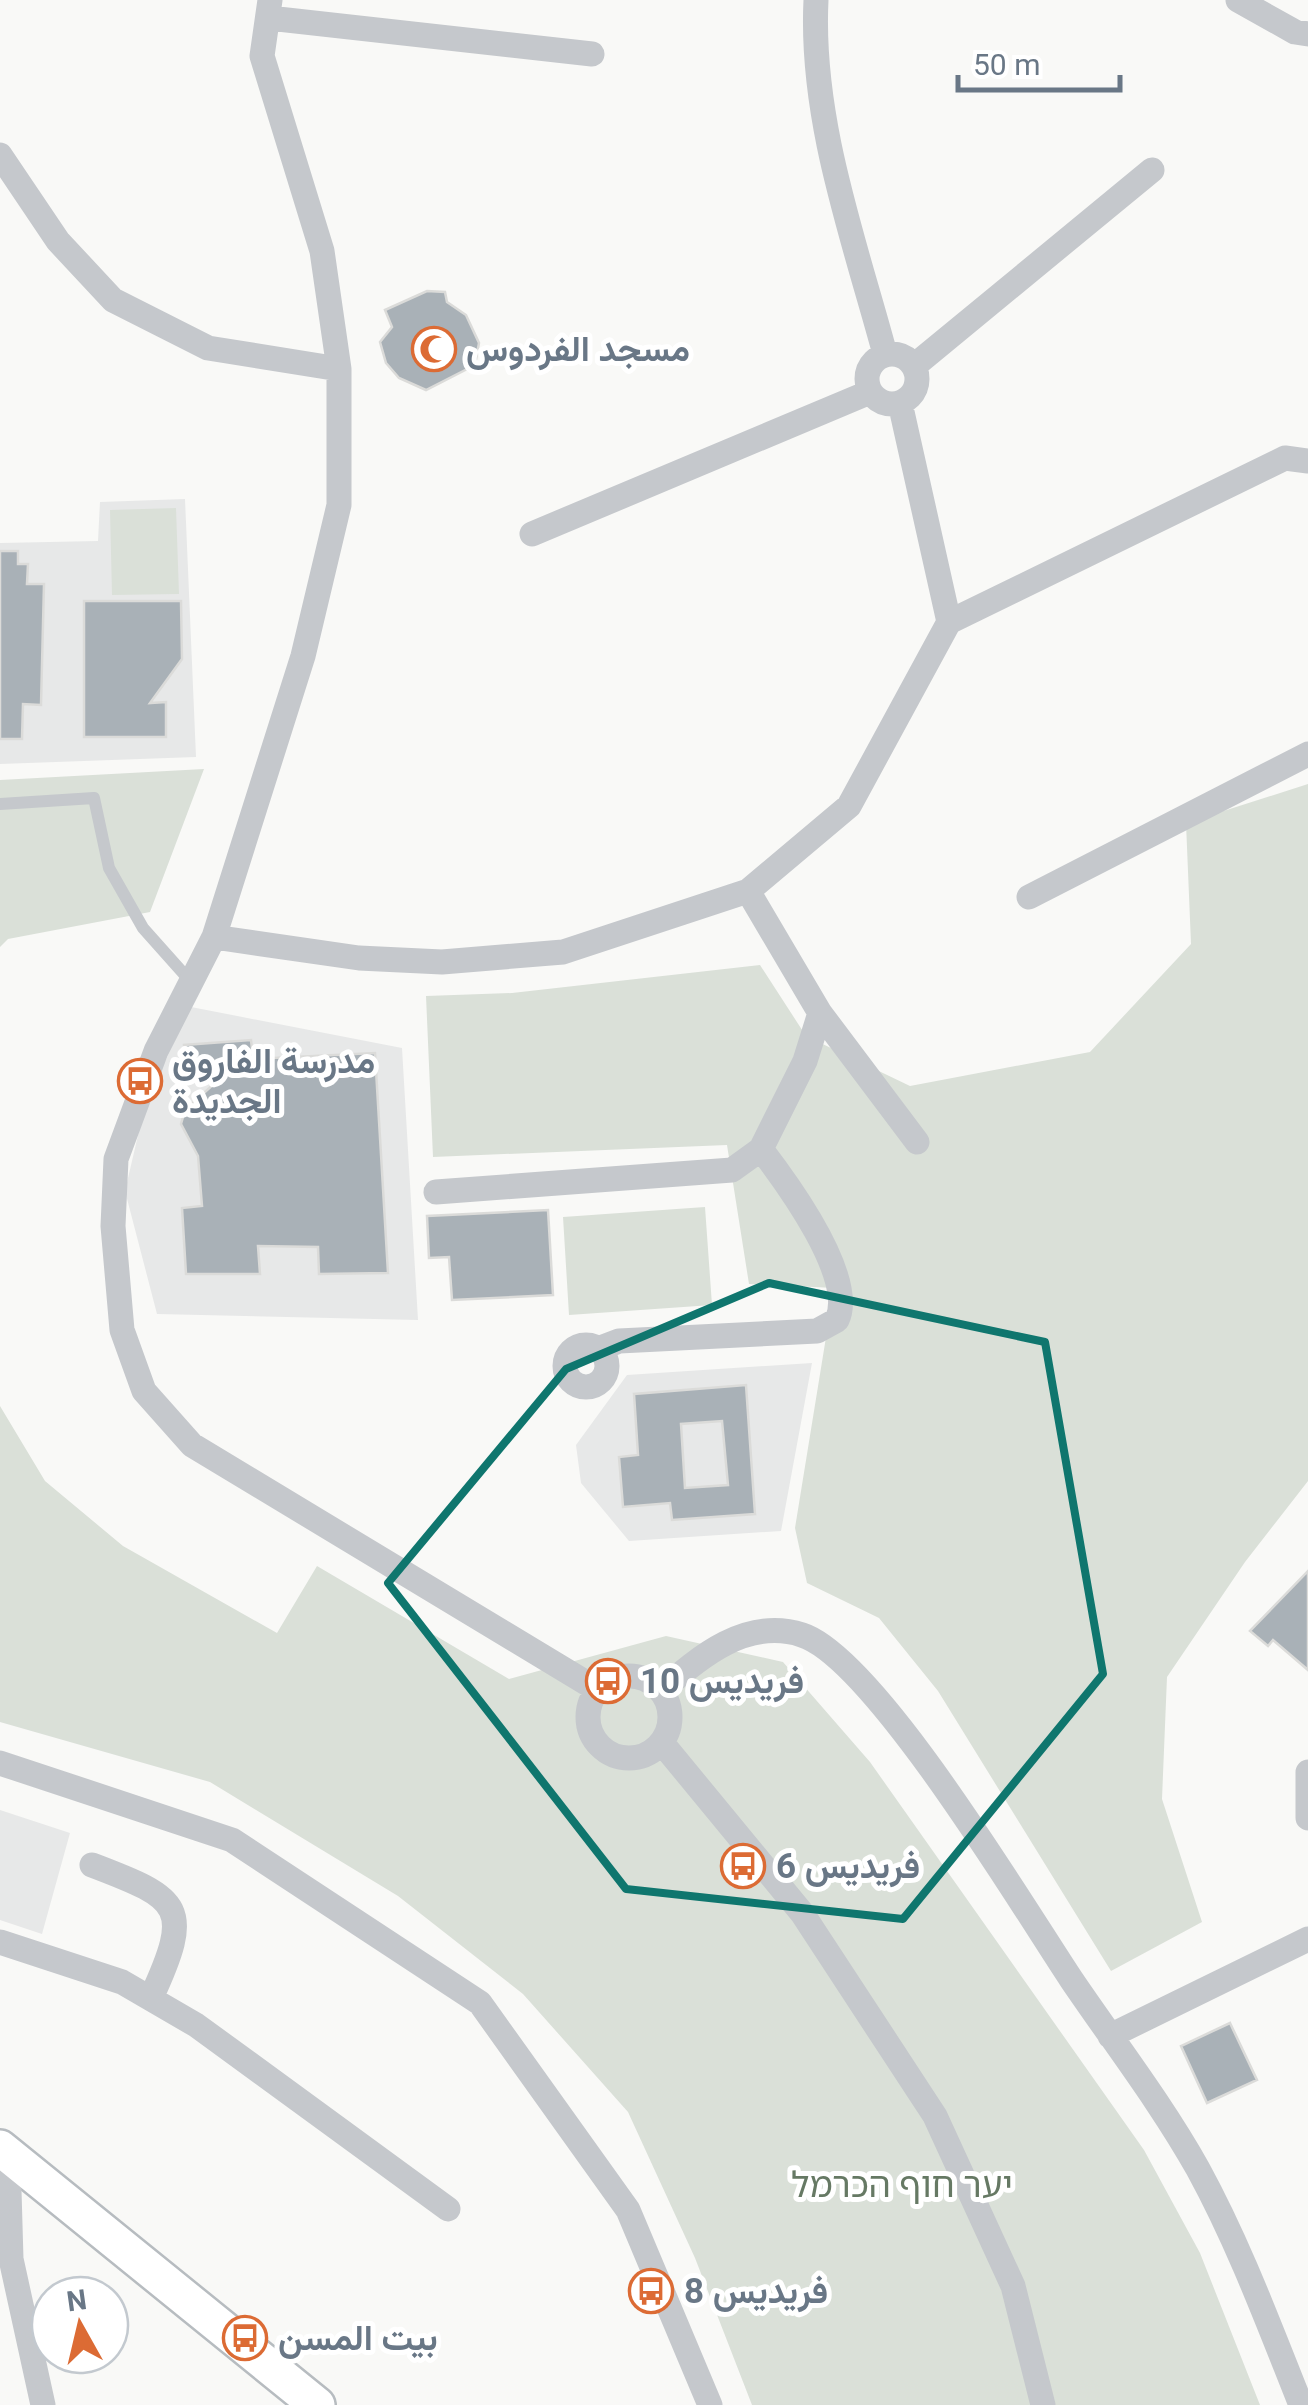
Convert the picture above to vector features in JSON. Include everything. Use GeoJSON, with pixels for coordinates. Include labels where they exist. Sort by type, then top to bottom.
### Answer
{"type":"FeatureCollection","features":[{"type":"Feature","properties":{"kind":"street"},"geometry":{"type":"LineString","coordinates":[[816,0],[813,55],[825,124],[886,354]]}},
{"type":"Feature","properties":{"kind":"street"},"geometry":{"type":"LineString","coordinates":[[1238,0],[1295,32],[1308,34]]}},
{"type":"Feature","properties":{"kind":"street"},"geometry":{"type":"LineString","coordinates":[[592,54],[270,9],[262,56],[322,251],[340,369],[338,505],[303,656],[214,936],[156,1051],[116,1159],[112,1226],[122,1330],[144,1390],[192,1446],[598,1690]]}},
{"type":"Feature","properties":{"kind":"street"},"geometry":{"type":"LineString","coordinates":[[0,155],[58,241],[113,300],[208,348],[340,369]]}},
{"type":"Feature","properties":{"kind":"street"},"geometry":{"type":"LineString","coordinates":[[914,366],[1152,170]]}},
{"type":"Feature","properties":{"kind":"street"},"geometry":{"type":"LineString","coordinates":[[886,354],[902,355],[914,366],[916,388],[900,403],[883,402],[870,392],[868,369],[886,354]]}},
{"type":"Feature","properties":{"kind":"street"},"geometry":{"type":"LineString","coordinates":[[532,534],[870,392]]}},
{"type":"Feature","properties":{"kind":"street"},"geometry":{"type":"LineString","coordinates":[[900,403],[949,622]]}},
{"type":"Feature","properties":{"kind":"street"},"geometry":{"type":"LineString","coordinates":[[214,936],[359,958],[442,962],[563,952],[748,892],[849,806],[949,622],[1285,458],[1308,461]]}},
{"type":"Feature","properties":{"kind":"street"},"geometry":{"type":"LineString","coordinates":[[1029,897],[1308,754]]}},
{"type":"Feature","properties":{"kind":"street"},"geometry":{"type":"LineString","coordinates":[[748,892],[820,1013],[917,1142]]}},
{"type":"Feature","properties":{"kind":"street"},"geometry":{"type":"LineString","coordinates":[[436,1192],[732,1170],[761,1149],[805,1061],[820,1013]]}},
{"type":"Feature","properties":{"kind":"street"},"geometry":{"type":"LineString","coordinates":[[598,1349],[618,1342],[817,1330],[838,1320],[841,1298],[828,1254],[761,1149]]}},
{"type":"Feature","properties":{"kind":"street"},"geometry":{"type":"LineString","coordinates":[[661,1691],[697,1658],[745,1635],[772,1631],[802,1634],[826,1647],[889,1712],[1196,2164],[1301,2405]]}},
{"type":"Feature","properties":{"kind":"street"},"geometry":{"type":"LineString","coordinates":[[622,1676],[650,1681],[661,1691],[671,1717],[662,1744],[640,1758],[627,1759],[602,1749],[594,1740],[588,1714],[598,1690],[622,1676]]}},
{"type":"Feature","properties":{"kind":"street"},"geometry":{"type":"LineString","coordinates":[[662,1744],[802,1913],[935,2116],[1013,2286],[1043,2405]]}},
{"type":"Feature","properties":{"kind":"street"},"geometry":{"type":"LineString","coordinates":[[0,1763],[232,1840],[480,2003],[628,2210],[710,2405]]}},
{"type":"Feature","properties":{"kind":"street"},"geometry":{"type":"LineString","coordinates":[[1308,1772],[1308,1818]]}},
{"type":"Feature","properties":{"kind":"street"},"geometry":{"type":"LineString","coordinates":[[92,1866],[158,1892],[171,1910],[175,1943],[151,1998]]}},
{"type":"Feature","properties":{"kind":"street"},"geometry":{"type":"LineString","coordinates":[[1110,2036],[1308,1938]]}},
{"type":"Feature","properties":{"kind":"street"},"geometry":{"type":"LineString","coordinates":[[0,1942],[97,1972],[196,2024],[448,2209]]}},
{"type":"Feature","properties":{"kind":"street"},"geometry":{"type":"LineString","coordinates":[[4,2152],[12,2305],[42,2405]]}},
{"type":"Feature","properties":{"kind":"street"},"geometry":{"type":"LineString","coordinates":[[4,2152],[317,2405]]}},
{"type":"Feature","properties":{"kind":"lane"},"geometry":{"type":"LineString","coordinates":[[0,804],[94,798],[109,868],[142,928],[192,983]]}},
{"type":"Feature","properties":{"kind":"highlighted area"},"geometry":{"type":"Polygon","coordinates":[[[769,1283],[1045,1342],[1103,1674],[903,1919],[626,1889],[388,1583],[566,1369],[769,1283]]]}},
{"type":"Feature","properties":{"kind":"shaded area"},"geometry":{"type":"Polygon","coordinates":[[[185,499],[196,757],[0,764],[0,543],[98,541],[100,502],[185,499]]]}},
{"type":"Feature","properties":{"kind":"shaded area"},"geometry":{"type":"Polygon","coordinates":[[[191,1007],[402,1048],[418,1320],[157,1314],[125,1191],[146,1101],[191,1007]]]}},
{"type":"Feature","properties":{"kind":"shaded area"},"geometry":{"type":"Polygon","coordinates":[[[812,1363],[781,1531],[629,1541],[581,1483],[576,1445],[627,1375],[812,1363]]]}},
{"type":"Feature","properties":{"kind":"shaded area"},"geometry":{"type":"Polygon","coordinates":[[[0,1810],[70,1833],[42,1934],[0,1920],[0,1810]]]}},
{"type":"Feature","properties":{"kind":"green space"},"geometry":{"type":"Polygon","coordinates":[[[176,508],[179,594],[112,595],[110,510],[176,508]]]}},
{"type":"Feature","properties":{"kind":"green space"},"geometry":{"type":"Polygon","coordinates":[[[204,769],[150,912],[8,939],[0,947],[0,780],[204,769]]]}},
{"type":"Feature","properties":{"kind":"green space"},"geometry":{"type":"Polygon","coordinates":[[[1308,784],[1308,1481],[1245,1562],[1167,1677],[1162,1799],[1202,1922],[1111,1971],[938,1691],[879,1618],[807,1583],[795,1528],[834,1288],[749,1284],[727,1145],[433,1157],[426,996],[512,993],[760,965],[806,1036],[910,1086],[1090,1052],[1191,944],[1186,823],[1308,784]]]}},
{"type":"Feature","properties":{"kind":"green space"},"geometry":{"type":"Polygon","coordinates":[[[705,1207],[712,1305],[569,1315],[563,1217],[705,1207]]]}},
{"type":"Feature","properties":{"kind":"green space","name":"יער חוף הכרמל"},"geometry":{"type":"Polygon","coordinates":[[[0,1406],[45,1481],[123,1546],[277,1633],[317,1566],[509,1679],[666,1636],[783,1662],[870,1762],[1144,2150],[1200,2253],[1260,2405],[752,2405],[695,2258],[628,2112],[523,1994],[398,1896],[210,1782],[0,1722],[0,1406]]]}},
{"type":"Feature","properties":{"kind":"building"},"geometry":{"type":"Polygon","coordinates":[[[427,291],[445,292],[447,302],[466,315],[479,343],[475,365],[426,390],[399,378],[386,363],[380,342],[392,327],[385,310],[427,291]]]}},
{"type":"Feature","properties":{"kind":"building"},"geometry":{"type":"Polygon","coordinates":[[[0,551],[18,551],[18,564],[28,564],[27,584],[44,584],[41,705],[23,704],[22,739],[0,739],[0,551]]]}},
{"type":"Feature","properties":{"kind":"building"},"geometry":{"type":"Polygon","coordinates":[[[84,601],[181,601],[182,659],[150,703],[166,702],[166,737],[84,737],[84,601]]]}},
{"type":"Feature","properties":{"kind":"building"},"geometry":{"type":"Polygon","coordinates":[[[251,1040],[252,1049],[270,1045],[273,1058],[375,1053],[388,1273],[319,1274],[318,1247],[258,1246],[260,1274],[186,1274],[182,1208],[202,1206],[198,1156],[181,1124],[185,1110],[215,1083],[188,1080],[184,1045],[251,1040]]]}},
{"type":"Feature","properties":{"kind":"building"},"geometry":{"type":"Polygon","coordinates":[[[548,1210],[553,1295],[452,1300],[449,1257],[429,1258],[427,1216],[548,1210]]]}},
{"type":"Feature","properties":{"kind":"building"},"geometry":{"type":"Polygon","coordinates":[[[746,1385],[755,1514],[672,1520],[670,1503],[623,1507],[619,1457],[638,1455],[634,1394],[746,1385]],[[722,1421],[681,1424],[685,1488],[728,1485],[722,1421]]]}},
{"type":"Feature","properties":{"kind":"building"},"geometry":{"type":"Polygon","coordinates":[[[1308,1571],[1308,1670],[1273,1640],[1268,1646],[1250,1631],[1308,1571]]]}},
{"type":"Feature","properties":{"kind":"building"},"geometry":{"type":"Polygon","coordinates":[[[1230,2023],[1257,2080],[1207,2103],[1181,2046],[1230,2023]]]}},
{"type":"Feature","properties":{"kind":"place","name":"مسجد الفردوس"},"geometry":{"type":"Point","coordinates":[434,349]}},
{"type":"Feature","properties":{"kind":"place","name":"مدرسة الفاروق الجديدة"},"geometry":{"type":"Point","coordinates":[140,1081]}},
{"type":"Feature","properties":{"kind":"place","name":"فريديس 10"},"geometry":{"type":"Point","coordinates":[608,1681]}},
{"type":"Feature","properties":{"kind":"place","name":"فريديس 6"},"geometry":{"type":"Point","coordinates":[743,1866]}},
{"type":"Feature","properties":{"kind":"place","name":"فريديس 8"},"geometry":{"type":"Point","coordinates":[651,2291]}},
{"type":"Feature","properties":{"kind":"place","name":"بيت المسن"},"geometry":{"type":"Point","coordinates":[245,2338]}}]}
